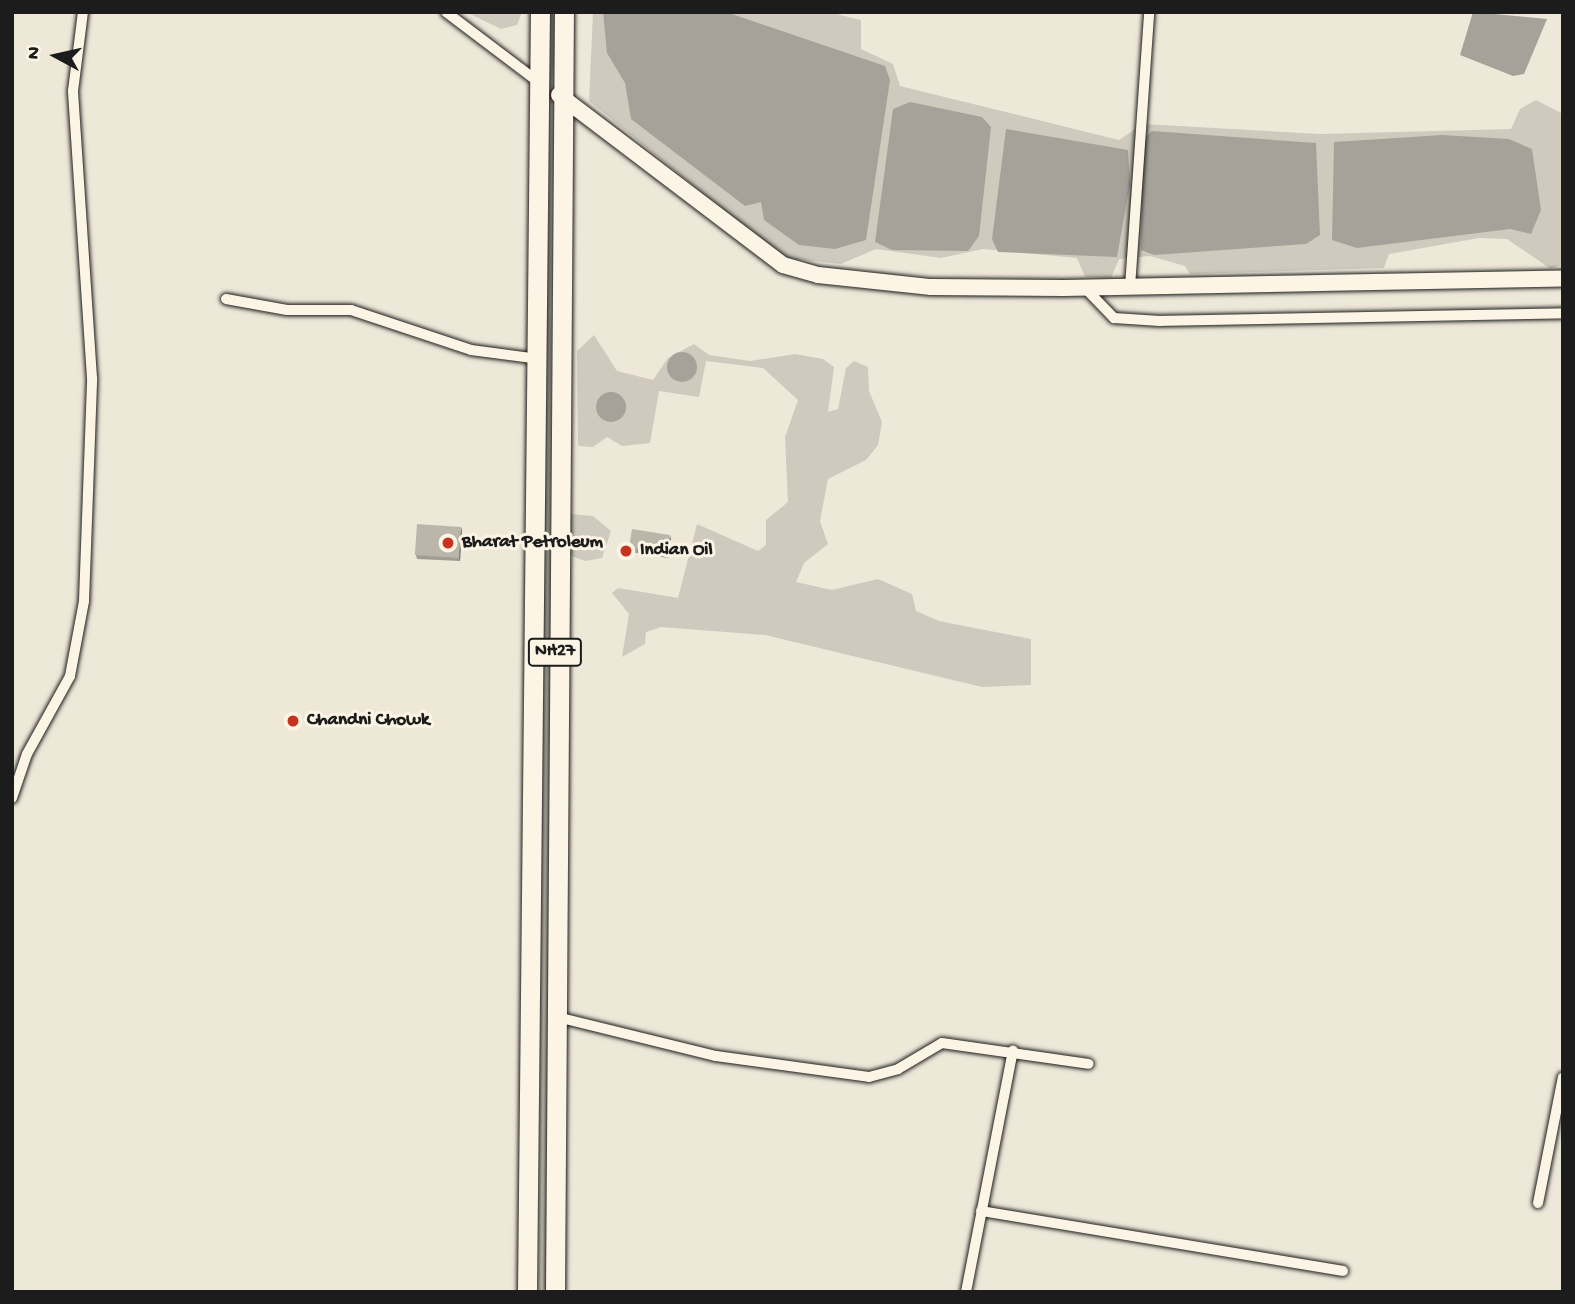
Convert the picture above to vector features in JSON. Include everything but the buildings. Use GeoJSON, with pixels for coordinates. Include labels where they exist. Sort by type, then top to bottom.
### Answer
{"type":"FeatureCollection","features":[{"type":"Feature","properties":{"kind":"highway","name":"NH27"},"geometry":{"type":"LineString","coordinates":[[527,1292],[532,358],[536,80],[540,12]]}},
{"type":"Feature","properties":{"kind":"highway","name":"NH27"},"geometry":{"type":"LineString","coordinates":[[555,1292],[553,1016],[559,95],[564,12]]}},
{"type":"Feature","properties":{"kind":"street"},"geometry":{"type":"LineString","coordinates":[[12,798],[27,754],[70,676],[84,601],[92,378],[73,91],[83,12]]}},
{"type":"Feature","properties":{"kind":"street"},"geometry":{"type":"LineString","coordinates":[[446,12],[536,80]]}},
{"type":"Feature","properties":{"kind":"street"},"geometry":{"type":"LineString","coordinates":[[1130,287],[1149,12]]}},
{"type":"Feature","properties":{"kind":"street"},"geometry":{"type":"LineString","coordinates":[[559,95],[783,265],[931,287],[1085,288],[1563,278]]}},
{"type":"Feature","properties":{"kind":"street"},"geometry":{"type":"LineString","coordinates":[[1085,288],[1114,318],[1160,321],[1563,313]]}},
{"type":"Feature","properties":{"kind":"street"},"geometry":{"type":"LineString","coordinates":[[226,299],[287,310],[351,310],[471,350],[532,358]]}},
{"type":"Feature","properties":{"kind":"street"},"geometry":{"type":"LineString","coordinates":[[553,1016],[716,1056],[869,1077],[898,1069],[942,1042],[1089,1064]]}},
{"type":"Feature","properties":{"kind":"street"},"geometry":{"type":"LineString","coordinates":[[966,1292],[1013,1051]]}},
{"type":"Feature","properties":{"kind":"street"},"geometry":{"type":"LineString","coordinates":[[1538,1203],[1563,1077]]}},
{"type":"Feature","properties":{"kind":"street"},"geometry":{"type":"LineString","coordinates":[[981,1211],[1343,1271]]}},
{"type":"Feature","properties":{"kind":"shaded area"},"geometry":{"type":"Polygon","coordinates":[[[466,12],[522,12],[517,25],[501,29],[466,12]]]}},
{"type":"Feature","properties":{"kind":"shaded area"},"geometry":{"type":"Polygon","coordinates":[[[550,12],[559,12],[551,88],[546,78],[550,12]]]}},
{"type":"Feature","properties":{"kind":"shaded area"},"geometry":{"type":"Polygon","coordinates":[[[593,12],[828,12],[861,20],[861,49],[893,64],[900,86],[1119,140],[1143,124],[1320,134],[1511,129],[1520,109],[1536,100],[1563,114],[1563,264],[1551,269],[1507,239],[1479,238],[1389,254],[1384,268],[1190,274],[1185,266],[1150,256],[1119,259],[1111,278],[1085,277],[1077,258],[983,249],[941,258],[876,249],[841,264],[783,258],[589,101],[593,12]]]}},
{"type":"Feature","properties":{"kind":"shaded area"},"geometry":{"type":"Polygon","coordinates":[[[603,12],[726,12],[885,66],[890,80],[866,240],[835,249],[799,245],[764,220],[761,202],[745,206],[631,119],[625,83],[607,53],[603,12]]]}},
{"type":"Feature","properties":{"kind":"shaded area"},"geometry":{"type":"Polygon","coordinates":[[[1473,12],[1547,19],[1524,74],[1513,76],[1460,55],[1473,12]]]}},
{"type":"Feature","properties":{"kind":"shaded area"},"geometry":{"type":"Polygon","coordinates":[[[910,102],[982,117],[991,127],[979,236],[968,251],[892,250],[875,242],[893,109],[910,102]]]}},
{"type":"Feature","properties":{"kind":"shaded area"},"geometry":{"type":"Polygon","coordinates":[[[551,124],[550,1292],[539,1292],[542,538],[551,124]]]}},
{"type":"Feature","properties":{"kind":"shaded area"},"geometry":{"type":"Polygon","coordinates":[[[1006,129],[1128,150],[1130,184],[1117,257],[998,252],[992,239],[1006,129]]]}},
{"type":"Feature","properties":{"kind":"shaded area"},"geometry":{"type":"Polygon","coordinates":[[[1152,131],[1316,143],[1320,235],[1306,244],[1154,255],[1141,250],[1143,139],[1152,131]]]}},
{"type":"Feature","properties":{"kind":"shaded area"},"geometry":{"type":"Polygon","coordinates":[[[1442,135],[1509,139],[1532,149],[1541,210],[1531,234],[1510,229],[1357,248],[1332,240],[1334,142],[1442,135]]]}},
{"type":"Feature","properties":{"kind":"shaded area"},"geometry":{"type":"Polygon","coordinates":[[[594,335],[617,371],[653,380],[668,358],[694,344],[709,355],[750,361],[795,354],[823,359],[834,367],[828,412],[838,409],[846,368],[854,361],[868,367],[869,391],[882,422],[878,445],[866,460],[828,479],[820,521],[828,544],[804,563],[796,582],[832,590],[878,579],[912,594],[916,611],[939,621],[1031,639],[1031,685],[982,687],[765,635],[661,627],[646,632],[645,644],[622,657],[629,614],[612,593],[618,588],[678,598],[697,524],[758,551],[766,545],[766,520],[788,502],[785,437],[798,400],[763,368],[706,361],[699,397],[659,391],[650,443],[622,446],[607,437],[593,447],[578,446],[577,351],[594,335]]]}},
{"type":"Feature","properties":{"kind":"shaded area"},"geometry":{"type":"Polygon","coordinates":[[[682,352],[693,356],[697,367],[693,378],[682,382],[671,378],[667,367],[671,356],[682,352]]]}},
{"type":"Feature","properties":{"kind":"shaded area"},"geometry":{"type":"Polygon","coordinates":[[[611,392],[622,396],[626,407],[622,418],[611,422],[600,418],[596,407],[600,396],[611,392]]]}},
{"type":"Feature","properties":{"kind":"shaded area"},"geometry":{"type":"Polygon","coordinates":[[[571,514],[593,516],[611,531],[602,558],[585,561],[569,555],[571,514]]]}},
{"type":"Feature","properties":{"kind":"place","name":"Bharat Petroleum"},"geometry":{"type":"Point","coordinates":[448,543]}},
{"type":"Feature","properties":{"kind":"place","name":"Indian Oil"},"geometry":{"type":"Point","coordinates":[626,551]}},
{"type":"Feature","properties":{"kind":"place","name":"Chandni Chowk"},"geometry":{"type":"Point","coordinates":[293,721]}}]}
